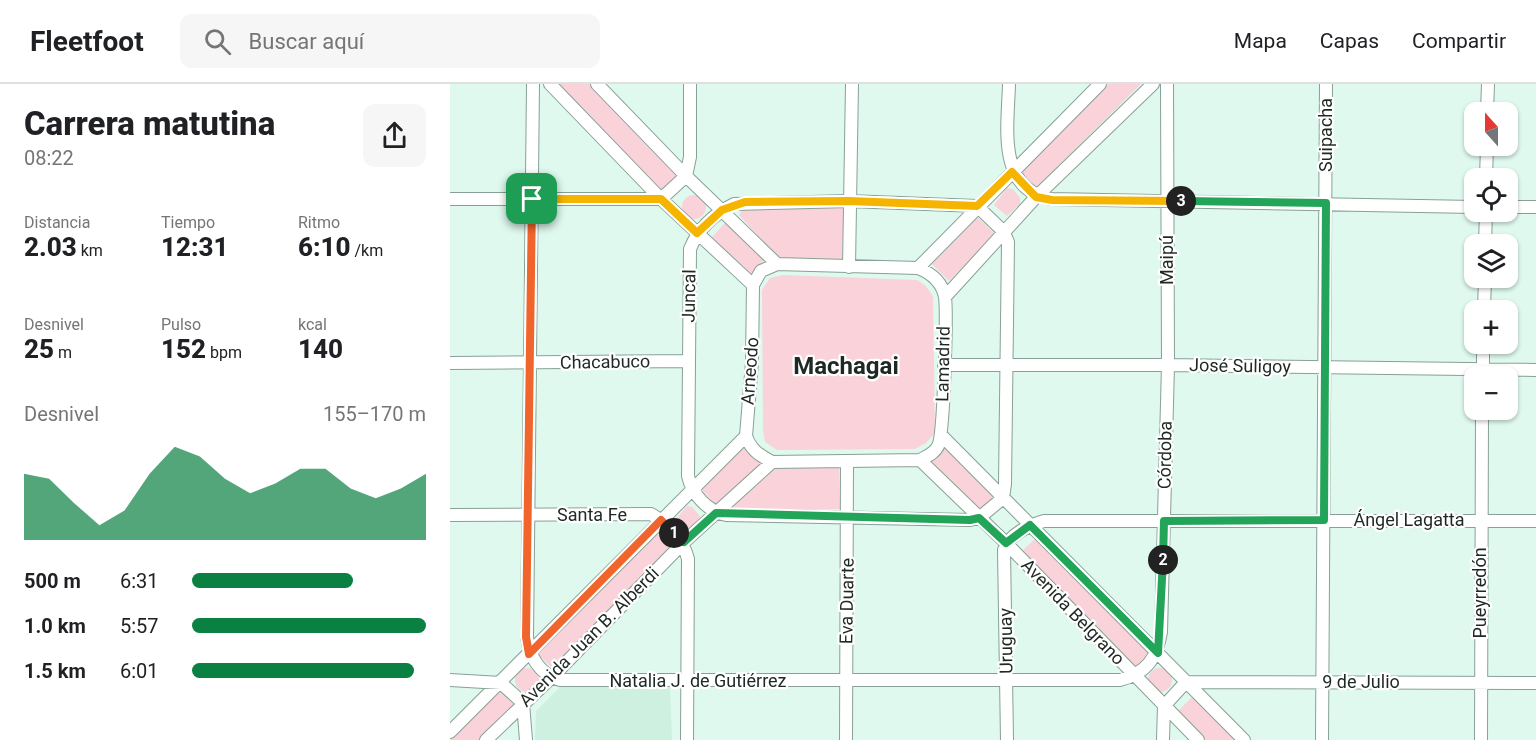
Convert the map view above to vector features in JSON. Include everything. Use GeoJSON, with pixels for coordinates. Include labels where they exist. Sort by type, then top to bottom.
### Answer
{"type":"FeatureCollection","features":[{"type":"Feature","properties":{"kind":"street"},"geometry":{"type":"LineString","coordinates":[[533,84],[530,515],[526,637],[529,654],[551,678]]}},
{"type":"Feature","properties":{"kind":"street"},"geometry":{"type":"LineString","coordinates":[[550,84],[661,199],[753,285],[761,271],[777,264],[918,268],[929,272],[945,297],[1036,197],[1153,84]]}},
{"type":"Feature","properties":{"kind":"street"},"geometry":{"type":"LineString","coordinates":[[597,84],[686,176],[777,264]]}},
{"type":"Feature","properties":{"kind":"street"},"geometry":{"type":"LineString","coordinates":[[450,199],[661,199],[686,176],[690,157],[690,84]]}},
{"type":"Feature","properties":{"kind":"street"},"geometry":{"type":"LineString","coordinates":[[849,267],[852,84]]}},
{"type":"Feature","properties":{"kind":"street"},"geometry":{"type":"LineString","coordinates":[[1009,84],[1008,150],[1012,172],[1036,197],[1052,200],[1464,207]]}},
{"type":"Feature","properties":{"kind":"street"},"geometry":{"type":"LineString","coordinates":[[918,268],[1100,84]]}},
{"type":"Feature","properties":{"kind":"street","name":"Maipú"},"geometry":{"type":"LineString","coordinates":[[1167,84],[1168,365]]}},
{"type":"Feature","properties":{"kind":"street","name":"Suipacha"},"geometry":{"type":"LineString","coordinates":[[1322,740],[1326,84]]}},
{"type":"Feature","properties":{"kind":"street"},"geometry":{"type":"LineString","coordinates":[[1488,84],[1488,102]]}},
{"type":"Feature","properties":{"kind":"street"},"geometry":{"type":"LineString","coordinates":[[691,490],[716,513],[970,520],[979,518],[1003,498],[1007,366],[1008,242],[1003,231],[977,206],[849,201],[745,202],[722,210],[697,233]]}},
{"type":"Feature","properties":{"kind":"street"},"geometry":{"type":"LineString","coordinates":[[1518,207],[1536,207]]}},
{"type":"Feature","properties":{"kind":"street","name":"Juncal"},"geometry":{"type":"LineString","coordinates":[[691,490],[688,476],[690,249],[697,233]]}},
{"type":"Feature","properties":{"kind":"street","name":"Arneodo"},"geometry":{"type":"LineString","coordinates":[[746,436],[752,362],[753,285]]}},
{"type":"Feature","properties":{"kind":"street","name":"Lamadrid"},"geometry":{"type":"LineString","coordinates":[[920,460],[934,452],[942,436],[945,297]]}},
{"type":"Feature","properties":{"kind":"street","name":"Chacabuco"},"geometry":{"type":"LineString","coordinates":[[450,363],[688,361]]}},
{"type":"Feature","properties":{"kind":"street","name":"José Suligoy"},"geometry":{"type":"LineString","coordinates":[[944,365],[1325,367],[1464,372]]}},
{"type":"Feature","properties":{"kind":"street","name":"Córdoba"},"geometry":{"type":"LineString","coordinates":[[1158,653],[1168,365]]}},
{"type":"Feature","properties":{"kind":"street","name":"José Suligoy"},"geometry":{"type":"LineString","coordinates":[[1518,371],[1536,370]]}},
{"type":"Feature","properties":{"kind":"street","name":"Pueyrredón"},"geometry":{"type":"LineString","coordinates":[[1481,740],[1479,683],[1482,420]]}},
{"type":"Feature","properties":{"kind":"street"},"geometry":{"type":"LineString","coordinates":[[746,436],[757,454],[772,462],[920,460]]}},
{"type":"Feature","properties":{"kind":"street","name":"Avenida Juan B. Alberdi"},"geometry":{"type":"LineString","coordinates":[[450,732],[746,436]]}},
{"type":"Feature","properties":{"kind":"street","name":"Avenida Belgrano"},"geometry":{"type":"LineString","coordinates":[[942,436],[1244,740]]}},
{"type":"Feature","properties":{"kind":"street","name":"Avenida Belgrano"},"geometry":{"type":"LineString","coordinates":[[920,460],[1006,543],[1198,740]]}},
{"type":"Feature","properties":{"kind":"street","name":"Eva Duarte"},"geometry":{"type":"LineString","coordinates":[[846,740],[848,461]]}},
{"type":"Feature","properties":{"kind":"street","name":"Avenida Juan B. Alberdi"},"geometry":{"type":"LineString","coordinates":[[486,740],[551,678],[684,542],[772,462]]}},
{"type":"Feature","properties":{"kind":"street","name":"Santa Fe"},"geometry":{"type":"LineString","coordinates":[[450,515],[651,514],[661,520]]}},
{"type":"Feature","properties":{"kind":"street"},"geometry":{"type":"LineString","coordinates":[[661,520],[684,542],[688,559],[687,740]]}},
{"type":"Feature","properties":{"kind":"street","name":"Ángel Lagatta"},"geometry":{"type":"LineString","coordinates":[[1030,525],[1044,521],[1536,521]]}},
{"type":"Feature","properties":{"kind":"street"},"geometry":{"type":"LineString","coordinates":[[1006,543],[1030,525]]}},
{"type":"Feature","properties":{"kind":"street","name":"Uruguay"},"geometry":{"type":"LineString","coordinates":[[1006,543],[1004,550],[1006,740]]}},
{"type":"Feature","properties":{"kind":"street"},"geometry":{"type":"LineString","coordinates":[[846,681],[1120,680],[1134,676],[1158,653]]}},
{"type":"Feature","properties":{"kind":"street","name":"Natalia J. de Gutiérrez"},"geometry":{"type":"LineString","coordinates":[[551,678],[560,680],[846,681]]}},
{"type":"Feature","properties":{"kind":"street"},"geometry":{"type":"LineString","coordinates":[[450,680],[501,683],[523,703],[526,740]]}},
{"type":"Feature","properties":{"kind":"street"},"geometry":{"type":"LineString","coordinates":[[1163,740],[1164,706],[1186,682]]}},
{"type":"Feature","properties":{"kind":"street","name":"9 de Julio"},"geometry":{"type":"LineString","coordinates":[[1186,682],[1536,683]]}},
{"type":"Feature","properties":{"kind":"shaded area"},"geometry":{"type":"Polygon","coordinates":[[[557,84],[590,84],[679,176],[662,192],[557,84]]]}},
{"type":"Feature","properties":{"kind":"shaded area"},"geometry":{"type":"Polygon","coordinates":[[[1108,84],[1141,84],[1034,190],[1018,173],[1108,84]]]}},
{"type":"Feature","properties":{"kind":"shaded area"},"geometry":{"type":"Polygon","coordinates":[[[1007,188],[1013,189],[1020,198],[1020,204],[1007,216],[994,205],[1007,188]]]}},
{"type":"Feature","properties":{"kind":"shaded area"},"geometry":{"type":"Polygon","coordinates":[[[694,195],[703,198],[706,207],[703,216],[694,219],[685,216],[682,207],[685,198],[694,195]]]}},
{"type":"Feature","properties":{"kind":"shaded area"},"geometry":{"type":"Polygon","coordinates":[[[844,207],[842,260],[778,259],[739,215],[743,208],[844,207]]]}},
{"type":"Feature","properties":{"kind":"shaded area"},"geometry":{"type":"Polygon","coordinates":[[[977,217],[995,234],[949,281],[932,264],[977,217]]]}},
{"type":"Feature","properties":{"kind":"shaded area"},"geometry":{"type":"Polygon","coordinates":[[[726,222],[765,259],[750,275],[711,238],[726,222]]]}},
{"type":"Feature","properties":{"kind":"shaded area"},"geometry":{"type":"Polygon","coordinates":[[[783,275],[917,280],[925,285],[933,296],[935,433],[926,443],[915,449],[777,450],[765,442],[762,290],[770,278],[783,275]]]}},
{"type":"Feature","properties":{"kind":"shaded area"},"geometry":{"type":"Polygon","coordinates":[[[745,446],[761,463],[717,506],[701,489],[745,446]]]}},
{"type":"Feature","properties":{"kind":"shaded area"},"geometry":{"type":"Polygon","coordinates":[[[945,446],[995,497],[980,512],[929,462],[945,446]]]}},
{"type":"Feature","properties":{"kind":"shaded area"},"geometry":{"type":"Polygon","coordinates":[[[839,466],[840,509],[736,512],[732,505],[773,467],[839,466]]]}},
{"type":"Feature","properties":{"kind":"shaded area"},"geometry":{"type":"Polygon","coordinates":[[[687,506],[692,507],[700,516],[699,521],[687,533],[673,523],[687,506]]]}},
{"type":"Feature","properties":{"kind":"shaded area"},"geometry":{"type":"Polygon","coordinates":[[[661,529],[676,543],[552,668],[538,654],[661,529]]]}},
{"type":"Feature","properties":{"kind":"shaded area"},"geometry":{"type":"Polygon","coordinates":[[[1037,537],[1151,653],[1136,668],[1021,552],[1037,537]]]}},
{"type":"Feature","properties":{"kind":"shaded area"},"geometry":{"type":"Polygon","coordinates":[[[527,668],[536,671],[539,680],[536,689],[527,692],[518,689],[515,680],[518,671],[527,668]]]}},
{"type":"Feature","properties":{"kind":"shaded area"},"geometry":{"type":"Polygon","coordinates":[[[1160,668],[1165,669],[1171,675],[1171,685],[1165,691],[1160,692],[1155,691],[1149,685],[1148,680],[1149,675],[1155,669],[1160,668]]]}},
{"type":"Feature","properties":{"kind":"shaded area"},"geometry":{"type":"Polygon","coordinates":[[[561,686],[670,687],[672,740],[535,740],[536,711],[561,686]]]}},
{"type":"Feature","properties":{"kind":"shaded area"},"geometry":{"type":"Polygon","coordinates":[[[501,689],[517,704],[480,740],[450,740],[501,689]]]}},
{"type":"Feature","properties":{"kind":"shaded area"},"geometry":{"type":"Polygon","coordinates":[[[1192,697],[1235,740],[1205,740],[1177,712],[1192,697]]]}},
{"type":"Feature","properties":{"kind":"district","name":"Machagai"},"geometry":{"type":"Point","coordinates":[846,366]}},
{"type":"Feature","properties":{"kind":"route"},"geometry":{"type":"LineString","coordinates":[[1012,172],[1036,197],[1052,200],[1326,203],[1324,520],[1164,521],[1161,632],[1158,653],[1030,525],[1006,543],[979,518],[970,520],[716,513],[684,542],[661,520],[529,654],[526,637],[530,515],[532,199],[661,199],[697,233],[722,210],[745,202],[849,201],[956,203],[977,206],[1012,172]]}}]}
